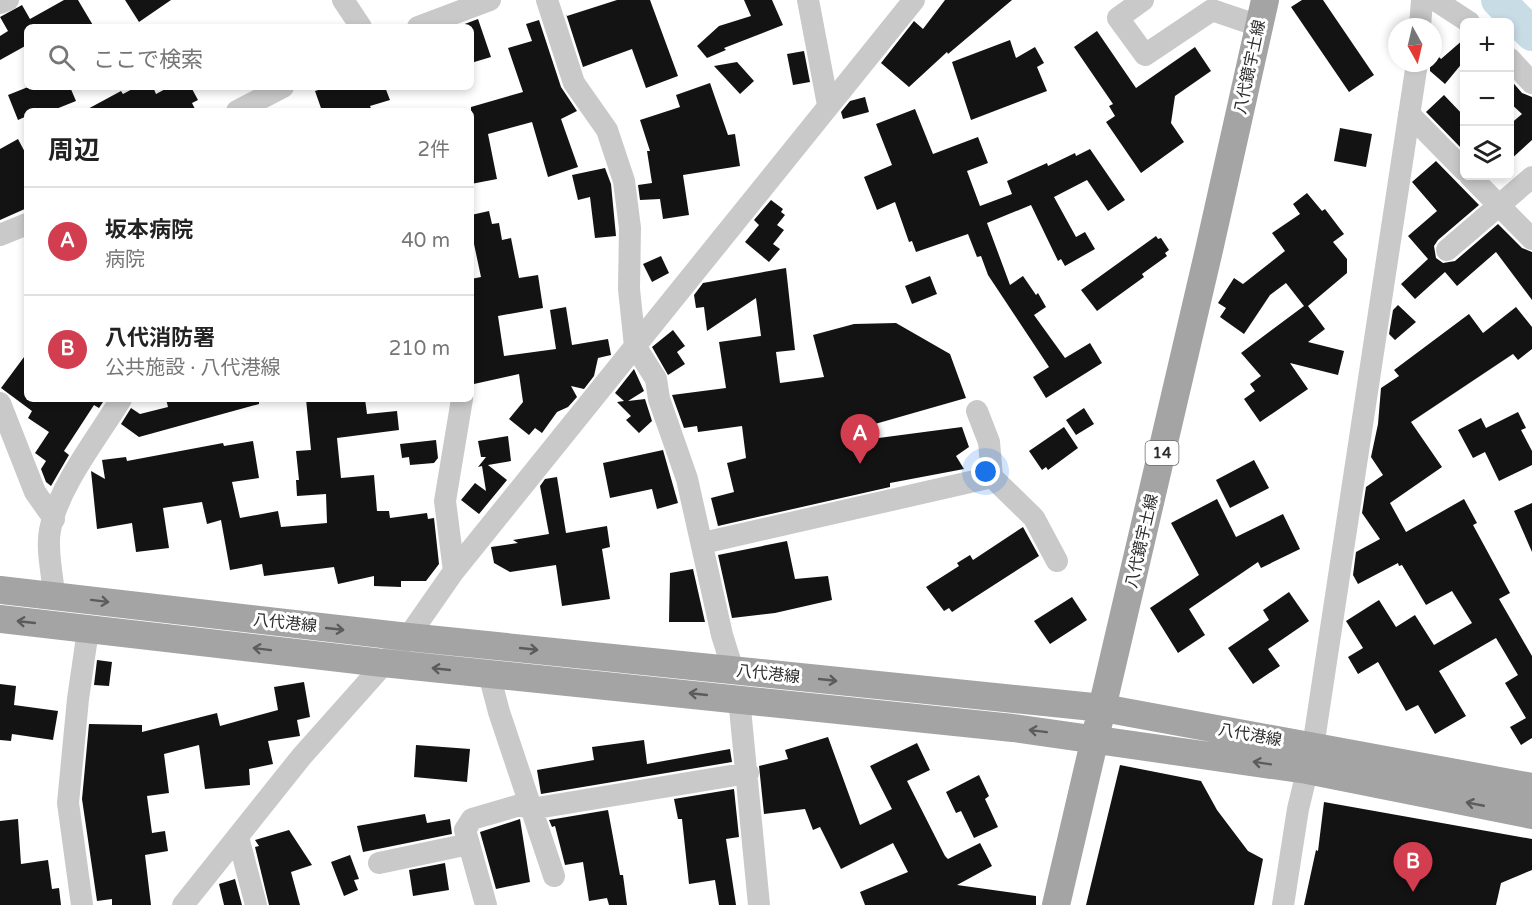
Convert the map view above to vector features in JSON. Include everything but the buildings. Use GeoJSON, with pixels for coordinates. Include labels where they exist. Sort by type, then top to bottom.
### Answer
{"type":"FeatureCollection","features":[{"type":"Feature","properties":{"kind":"main road","name":"八代鏡宇土線"},"geometry":{"type":"LineString","coordinates":[[1056,905],[1262,13]]}},
{"type":"Feature","properties":{"kind":"main road","name":"八代港線"},"geometry":{"type":"LineString","coordinates":[[0,590],[408,637],[1103,708],[1532,815]]}},
{"type":"Feature","properties":{"kind":"main road","name":"八代港線"},"geometry":{"type":"LineString","coordinates":[[0,620],[382,663],[1096,738],[1310,758],[1532,787]]}},
{"type":"Feature","properties":{"kind":"street"},"geometry":{"type":"LineString","coordinates":[[0,3],[8,0]]}},
{"type":"Feature","properties":{"kind":"street"},"geometry":{"type":"LineString","coordinates":[[343,0],[359,24]]}},
{"type":"Feature","properties":{"kind":"street"},"geometry":{"type":"LineString","coordinates":[[547,0],[574,83],[607,130],[624,181],[630,228],[629,289],[635,346],[656,379],[659,399],[687,479],[722,634],[733,670]]}},
{"type":"Feature","properties":{"kind":"street"},"geometry":{"type":"LineString","coordinates":[[808,0],[828,105]]}},
{"type":"Feature","properties":{"kind":"street"},"geometry":{"type":"LineString","coordinates":[[183,905],[302,756],[382,663],[408,637],[454,571],[914,0]]}},
{"type":"Feature","properties":{"kind":"street"},"geometry":{"type":"LineString","coordinates":[[1143,0],[1118,18],[1145,55],[1211,5],[1262,13]]}},
{"type":"Feature","properties":{"kind":"street"},"geometry":{"type":"LineString","coordinates":[[1421,18],[1422,0]]}},
{"type":"Feature","properties":{"kind":"street"},"geometry":{"type":"LineString","coordinates":[[1435,0],[1463,18]]}},
{"type":"Feature","properties":{"kind":"street"},"geometry":{"type":"LineString","coordinates":[[426,24],[486,1]]}},
{"type":"Feature","properties":{"kind":"street"},"geometry":{"type":"LineString","coordinates":[[1514,63],[1532,83]]}},
{"type":"Feature","properties":{"kind":"street"},"geometry":{"type":"LineString","coordinates":[[1283,905],[1310,758],[1416,72]]}},
{"type":"Feature","properties":{"kind":"street"},"geometry":{"type":"LineString","coordinates":[[243,108],[277,90]]}},
{"type":"Feature","properties":{"kind":"street"},"geometry":{"type":"LineString","coordinates":[[1409,114],[1460,166]]}},
{"type":"Feature","properties":{"kind":"street"},"geometry":{"type":"LineString","coordinates":[[1447,250],[1532,177]]}},
{"type":"Feature","properties":{"kind":"street"},"geometry":{"type":"LineString","coordinates":[[1474,180],[1532,239]]}},
{"type":"Feature","properties":{"kind":"street"},"geometry":{"type":"LineString","coordinates":[[0,235],[24,225]]}},
{"type":"Feature","properties":{"kind":"street"},"geometry":{"type":"LineString","coordinates":[[54,596],[49,532],[65,491],[119,402]]}},
{"type":"Feature","properties":{"kind":"street"},"geometry":{"type":"LineString","coordinates":[[454,571],[445,501],[462,402]]}},
{"type":"Feature","properties":{"kind":"street"},"geometry":{"type":"LineString","coordinates":[[0,403],[35,492],[54,519]]}},
{"type":"Feature","properties":{"kind":"street"},"geometry":{"type":"LineString","coordinates":[[977,411],[989,442],[992,477],[1034,518],[1057,561]]}},
{"type":"Feature","properties":{"kind":"street"},"geometry":{"type":"LineString","coordinates":[[703,543],[992,477]]}},
{"type":"Feature","properties":{"kind":"street"},"geometry":{"type":"LineString","coordinates":[[82,905],[68,804],[78,699],[88,630]]}},
{"type":"Feature","properties":{"kind":"street"},"geometry":{"type":"LineString","coordinates":[[489,674],[499,712],[554,876]]}},
{"type":"Feature","properties":{"kind":"street"},"geometry":{"type":"LineString","coordinates":[[739,699],[748,773],[759,905]]}},
{"type":"Feature","properties":{"kind":"street"},"geometry":{"type":"LineString","coordinates":[[486,905],[465,830],[472,819],[520,805],[531,809],[748,773]]}},
{"type":"Feature","properties":{"kind":"street"},"geometry":{"type":"LineString","coordinates":[[238,837],[256,905]]}},
{"type":"Feature","properties":{"kind":"street"},"geometry":{"type":"LineString","coordinates":[[379,862],[469,844]]}},
{"type":"Feature","properties":{"kind":"waterway"},"geometry":{"type":"LineString","coordinates":[[1498,0],[1532,34]]}},
{"type":"Feature","properties":{"kind":"place","name":"坂本病院"},"geometry":{"type":"Point","coordinates":[860,464]}},
{"type":"Feature","properties":{"kind":"place","name":"八代消防署"},"geometry":{"type":"Point","coordinates":[1413,892]}}]}
